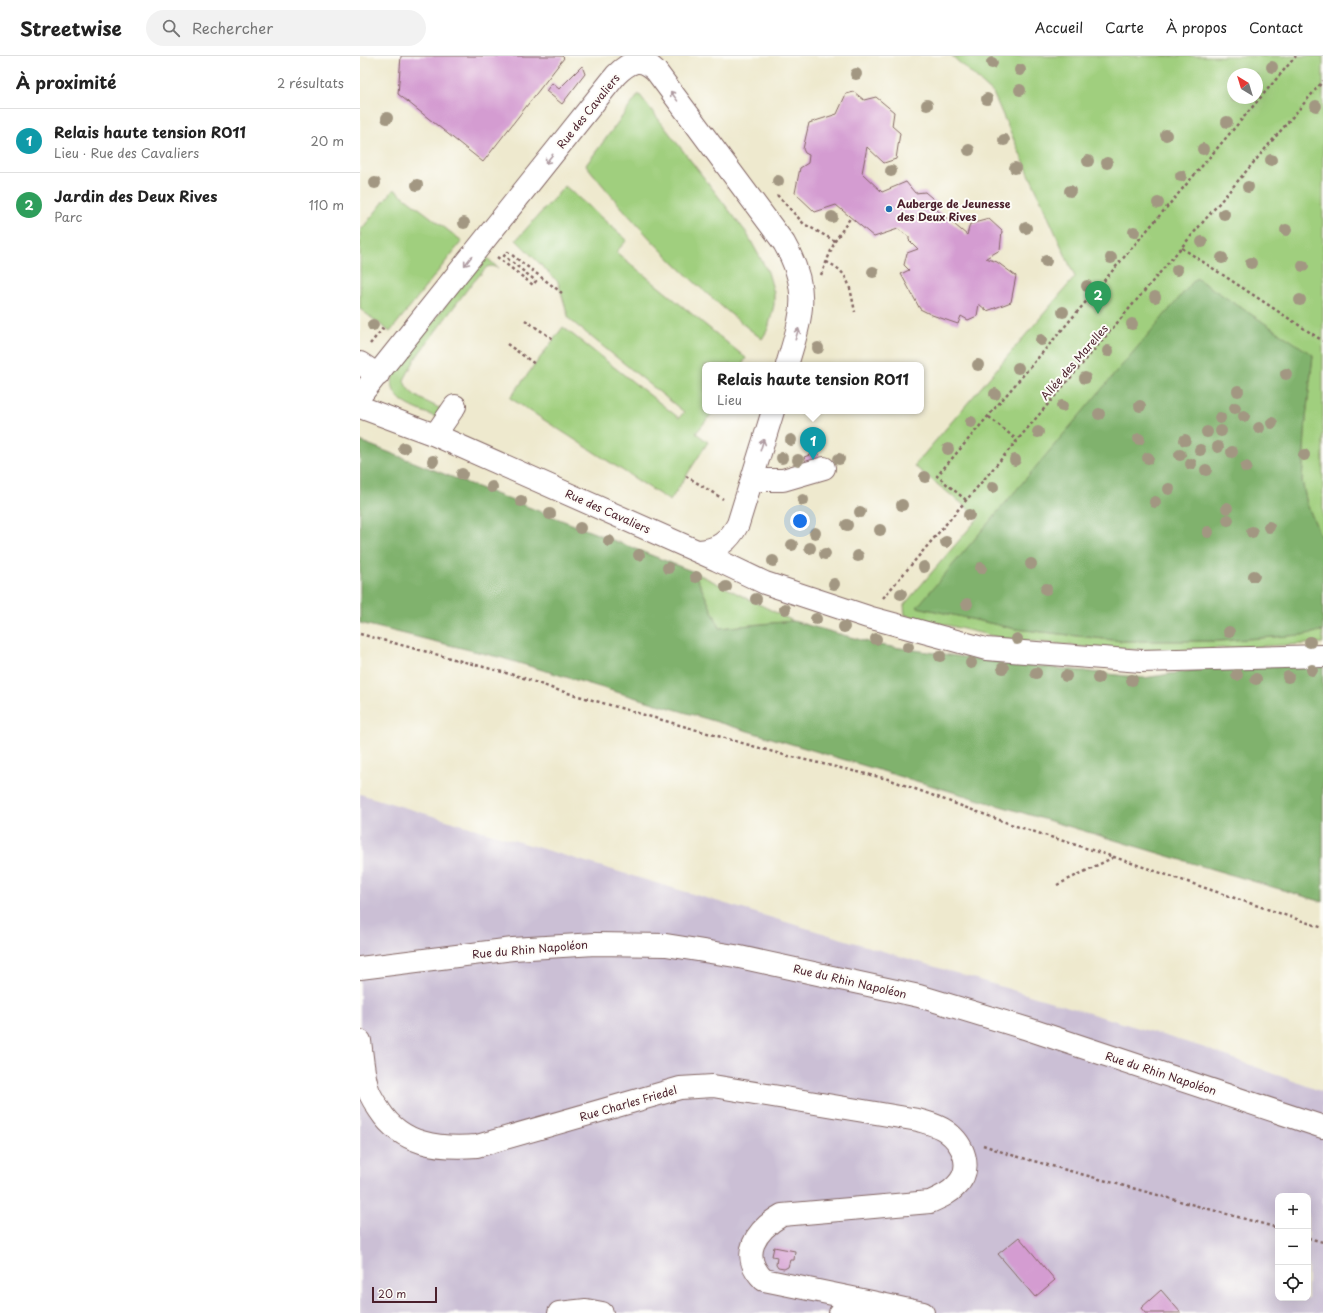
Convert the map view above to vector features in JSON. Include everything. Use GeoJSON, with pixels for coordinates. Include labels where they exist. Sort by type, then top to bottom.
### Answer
{"type":"FeatureCollection","features":[{"type":"Feature","properties":{"kind":"street","name":"Rue des Cavaliers"},"geometry":{"type":"LineString","coordinates":[[360,396],[378,375],[488,223],[616,75],[633,59],[644,61],[649,64],[784,243],[797,270],[802,302],[801,322],[788,362]]}},
{"type":"Feature","properties":{"kind":"street"},"geometry":{"type":"LineString","coordinates":[[365,354],[378,375]]}},
{"type":"Feature","properties":{"kind":"street"},"geometry":{"type":"LineString","coordinates":[[435,435],[455,406]]}},
{"type":"Feature","properties":{"kind":"street","name":"Rue des Cavaliers"},"geometry":{"type":"LineString","coordinates":[[360,407],[435,435],[698,551],[765,583],[868,617],[993,650],[1141,661],[1323,656]]}},
{"type":"Feature","properties":{"kind":"street"},"geometry":{"type":"LineString","coordinates":[[698,551],[716,548],[726,542],[733,534],[738,524],[772,414]]}},
{"type":"Feature","properties":{"kind":"street"},"geometry":{"type":"LineString","coordinates":[[752,480],[783,480],[824,468]]}},
{"type":"Feature","properties":{"kind":"street","name":"Rue du Rhin Napoléon"},"geometry":{"type":"LineString","coordinates":[[360,968],[512,949],[595,944],[666,945],[735,956],[919,996],[1028,1029],[1323,1127]]}},
{"type":"Feature","properties":{"kind":"street","name":"Rue Charles Friedel"},"geometry":{"type":"LineString","coordinates":[[361,1050],[367,1088],[386,1120],[399,1132],[413,1140],[430,1145],[454,1148],[477,1146],[680,1088],[713,1086],[918,1120],[935,1125],[947,1132],[957,1142],[964,1153],[967,1164],[964,1176],[956,1187],[930,1202],[782,1215],[767,1225],[755,1241],[751,1252],[751,1262],[755,1272],[764,1280],[867,1301]]}},
{"type":"Feature","properties":{"kind":"street"},"geometry":{"type":"LineString","coordinates":[[840,1313],[867,1301],[923,1313]]}},
{"type":"Feature","properties":{"kind":"street"},"geometry":{"type":"LineString","coordinates":[[559,1313],[586,1310],[602,1313]]}},
{"type":"Feature","properties":{"kind":"path"},"geometry":{"type":"LineString","coordinates":[[966,500],[937,476],[1296,56]]}},
{"type":"Feature","properties":{"kind":"path","name":"Allée des Marelles"},"geometry":{"type":"LineString","coordinates":[[868,617],[1323,81]]}},
{"type":"Feature","properties":{"kind":"path"},"geometry":{"type":"LineString","coordinates":[[772,191],[784,200],[804,224],[835,241]]}},
{"type":"Feature","properties":{"kind":"path"},"geometry":{"type":"LineString","coordinates":[[820,278],[835,241],[851,217]]}},
{"type":"Feature","properties":{"kind":"path"},"geometry":{"type":"LineString","coordinates":[[1182,248],[1323,341]]}},
{"type":"Feature","properties":{"kind":"path"},"geometry":{"type":"LineString","coordinates":[[493,254],[533,285],[536,281],[504,256],[508,252],[562,293]]}},
{"type":"Feature","properties":{"kind":"path"},"geometry":{"type":"LineString","coordinates":[[826,262],[837,266],[846,277],[855,312]]}},
{"type":"Feature","properties":{"kind":"path"},"geometry":{"type":"LineString","coordinates":[[525,320],[553,340]]}},
{"type":"Feature","properties":{"kind":"path"},"geometry":{"type":"LineString","coordinates":[[365,354],[384,327]]}},
{"type":"Feature","properties":{"kind":"path"},"geometry":{"type":"LineString","coordinates":[[507,344],[535,364]]}},
{"type":"Feature","properties":{"kind":"path"},"geometry":{"type":"LineString","coordinates":[[989,416],[1017,440]]}},
{"type":"Feature","properties":{"kind":"path"},"geometry":{"type":"LineString","coordinates":[[686,476],[728,503]]}},
{"type":"Feature","properties":{"kind":"path"},"geometry":{"type":"LineString","coordinates":[[360,634],[521,677],[554,689],[784,755],[888,779],[1009,824],[1114,857],[1323,928]]}},
{"type":"Feature","properties":{"kind":"path"},"geometry":{"type":"LineString","coordinates":[[1058,885],[1114,857]]}},
{"type":"Feature","properties":{"kind":"path"},"geometry":{"type":"LineString","coordinates":[[981,1144],[1008,1154],[1275,1227]]}},
{"type":"Feature","properties":{"kind":"path"},"geometry":{"type":"LineString","coordinates":[[1311,1239],[1323,1242]]}},
{"type":"Feature","properties":{"kind":"shaded area"},"geometry":{"type":"Polygon","coordinates":[[[360,794],[1202,1047],[1323,1092],[1323,1313],[360,1313],[360,794]]]}},
{"type":"Feature","properties":{"kind":"green space"},"geometry":{"type":"Polygon","coordinates":[[[952,56],[1323,56],[1323,542],[1307,504],[1302,481],[1306,418],[1313,355],[918,607],[1016,629],[1122,641],[1220,641],[1301,635],[1323,631],[1323,643],[1172,651],[1095,648],[1001,638],[905,615],[904,605],[979,517],[914,466],[1075,277],[993,93],[952,56]]]}},
{"type":"Feature","properties":{"kind":"green space"},"geometry":{"type":"Polygon","coordinates":[[[639,94],[746,232],[768,272],[774,293],[774,305],[768,329],[762,339],[713,299],[668,257],[606,190],[586,165],[639,94]]]}},
{"type":"Feature","properties":{"kind":"green space"},"geometry":{"type":"Polygon","coordinates":[[[565,186],[627,240],[616,252],[746,358],[744,362],[702,362],[702,414],[712,414],[696,433],[708,442],[670,501],[510,398],[563,327],[679,418],[684,412],[569,319],[558,282],[516,240],[565,186]]]}},
{"type":"Feature","properties":{"kind":"green space"},"geometry":{"type":"Polygon","coordinates":[[[394,189],[462,241],[390,332],[360,309],[360,231],[394,189]]]}},
{"type":"Feature","properties":{"kind":"green space"},"geometry":{"type":"Polygon","coordinates":[[[485,256],[498,268],[491,266],[487,267],[469,287],[417,356],[404,380],[409,390],[413,394],[439,408],[441,407],[440,419],[412,407],[397,396],[393,389],[392,380],[395,369],[485,256]]]}},
{"type":"Feature","properties":{"kind":"green space"},"geometry":{"type":"Polygon","coordinates":[[[1196,278],[1313,355],[1306,418],[1302,481],[1307,504],[1323,542],[1323,631],[1301,635],[1220,641],[1122,641],[1016,629],[917,607],[1196,278]]]}},
{"type":"Feature","properties":{"kind":"green space"},"geometry":{"type":"Polygon","coordinates":[[[360,441],[694,572],[720,628],[793,621],[879,645],[985,660],[1144,678],[1323,650],[1323,902],[502,658],[360,623],[360,441]]]}},
{"type":"Feature","properties":{"kind":"green space"},"geometry":{"type":"Polygon","coordinates":[[[694,572],[793,621],[720,628],[694,572]]]}},
{"type":"Feature","properties":{"kind":"building"},"geometry":{"type":"Polygon","coordinates":[[[401,56],[562,56],[564,58],[483,162],[398,94],[401,56]]]}},
{"type":"Feature","properties":{"kind":"building"},"geometry":{"type":"Polygon","coordinates":[[[582,66],[585,74],[562,104],[546,91],[552,83],[559,89],[582,66]]]}},
{"type":"Feature","properties":{"kind":"building","name":"Auberge de Jeunesse des Deux Rives"},"geometry":{"type":"Polygon","coordinates":[[[854,92],[864,100],[876,97],[894,112],[892,126],[900,133],[896,159],[884,163],[867,147],[862,173],[882,192],[906,182],[915,193],[925,192],[939,204],[937,210],[967,235],[970,224],[989,219],[1002,231],[1000,250],[986,258],[997,262],[1016,276],[1011,302],[987,311],[979,304],[977,316],[968,320],[961,316],[958,324],[920,309],[901,274],[909,270],[904,265],[907,253],[918,249],[909,240],[909,237],[898,229],[874,237],[836,205],[815,212],[795,193],[800,168],[808,163],[809,155],[805,153],[803,149],[809,123],[837,114],[846,94],[854,92]]]}},
{"type":"Feature","properties":{"kind":"building"},"geometry":{"type":"Polygon","coordinates":[[[818,452],[822,464],[808,468],[804,457],[818,452]]]}},
{"type":"Feature","properties":{"kind":"building"},"geometry":{"type":"Polygon","coordinates":[[[1019,1237],[1055,1280],[1035,1297],[998,1254],[1019,1237]]]}},
{"type":"Feature","properties":{"kind":"building"},"geometry":{"type":"Polygon","coordinates":[[[774,1247],[795,1251],[794,1260],[790,1260],[788,1267],[784,1269],[778,1268],[776,1265],[777,1257],[772,1256],[774,1247]]]}},
{"type":"Feature","properties":{"kind":"building"},"geometry":{"type":"Polygon","coordinates":[[[1161,1290],[1181,1313],[1145,1313],[1141,1308],[1161,1290]]]}},
{"type":"Feature","properties":{"kind":"place","name":"Auberge de Jeunesse des Deux Rives"},"geometry":{"type":"Point","coordinates":[889,209]}},
{"type":"Feature","properties":{"kind":"place","name":"Jardin des Deux Rives"},"geometry":{"type":"Point","coordinates":[1098,314]}},
{"type":"Feature","properties":{"kind":"place","name":"Relais haute tension R011"},"geometry":{"type":"Point","coordinates":[813,460]}}]}
